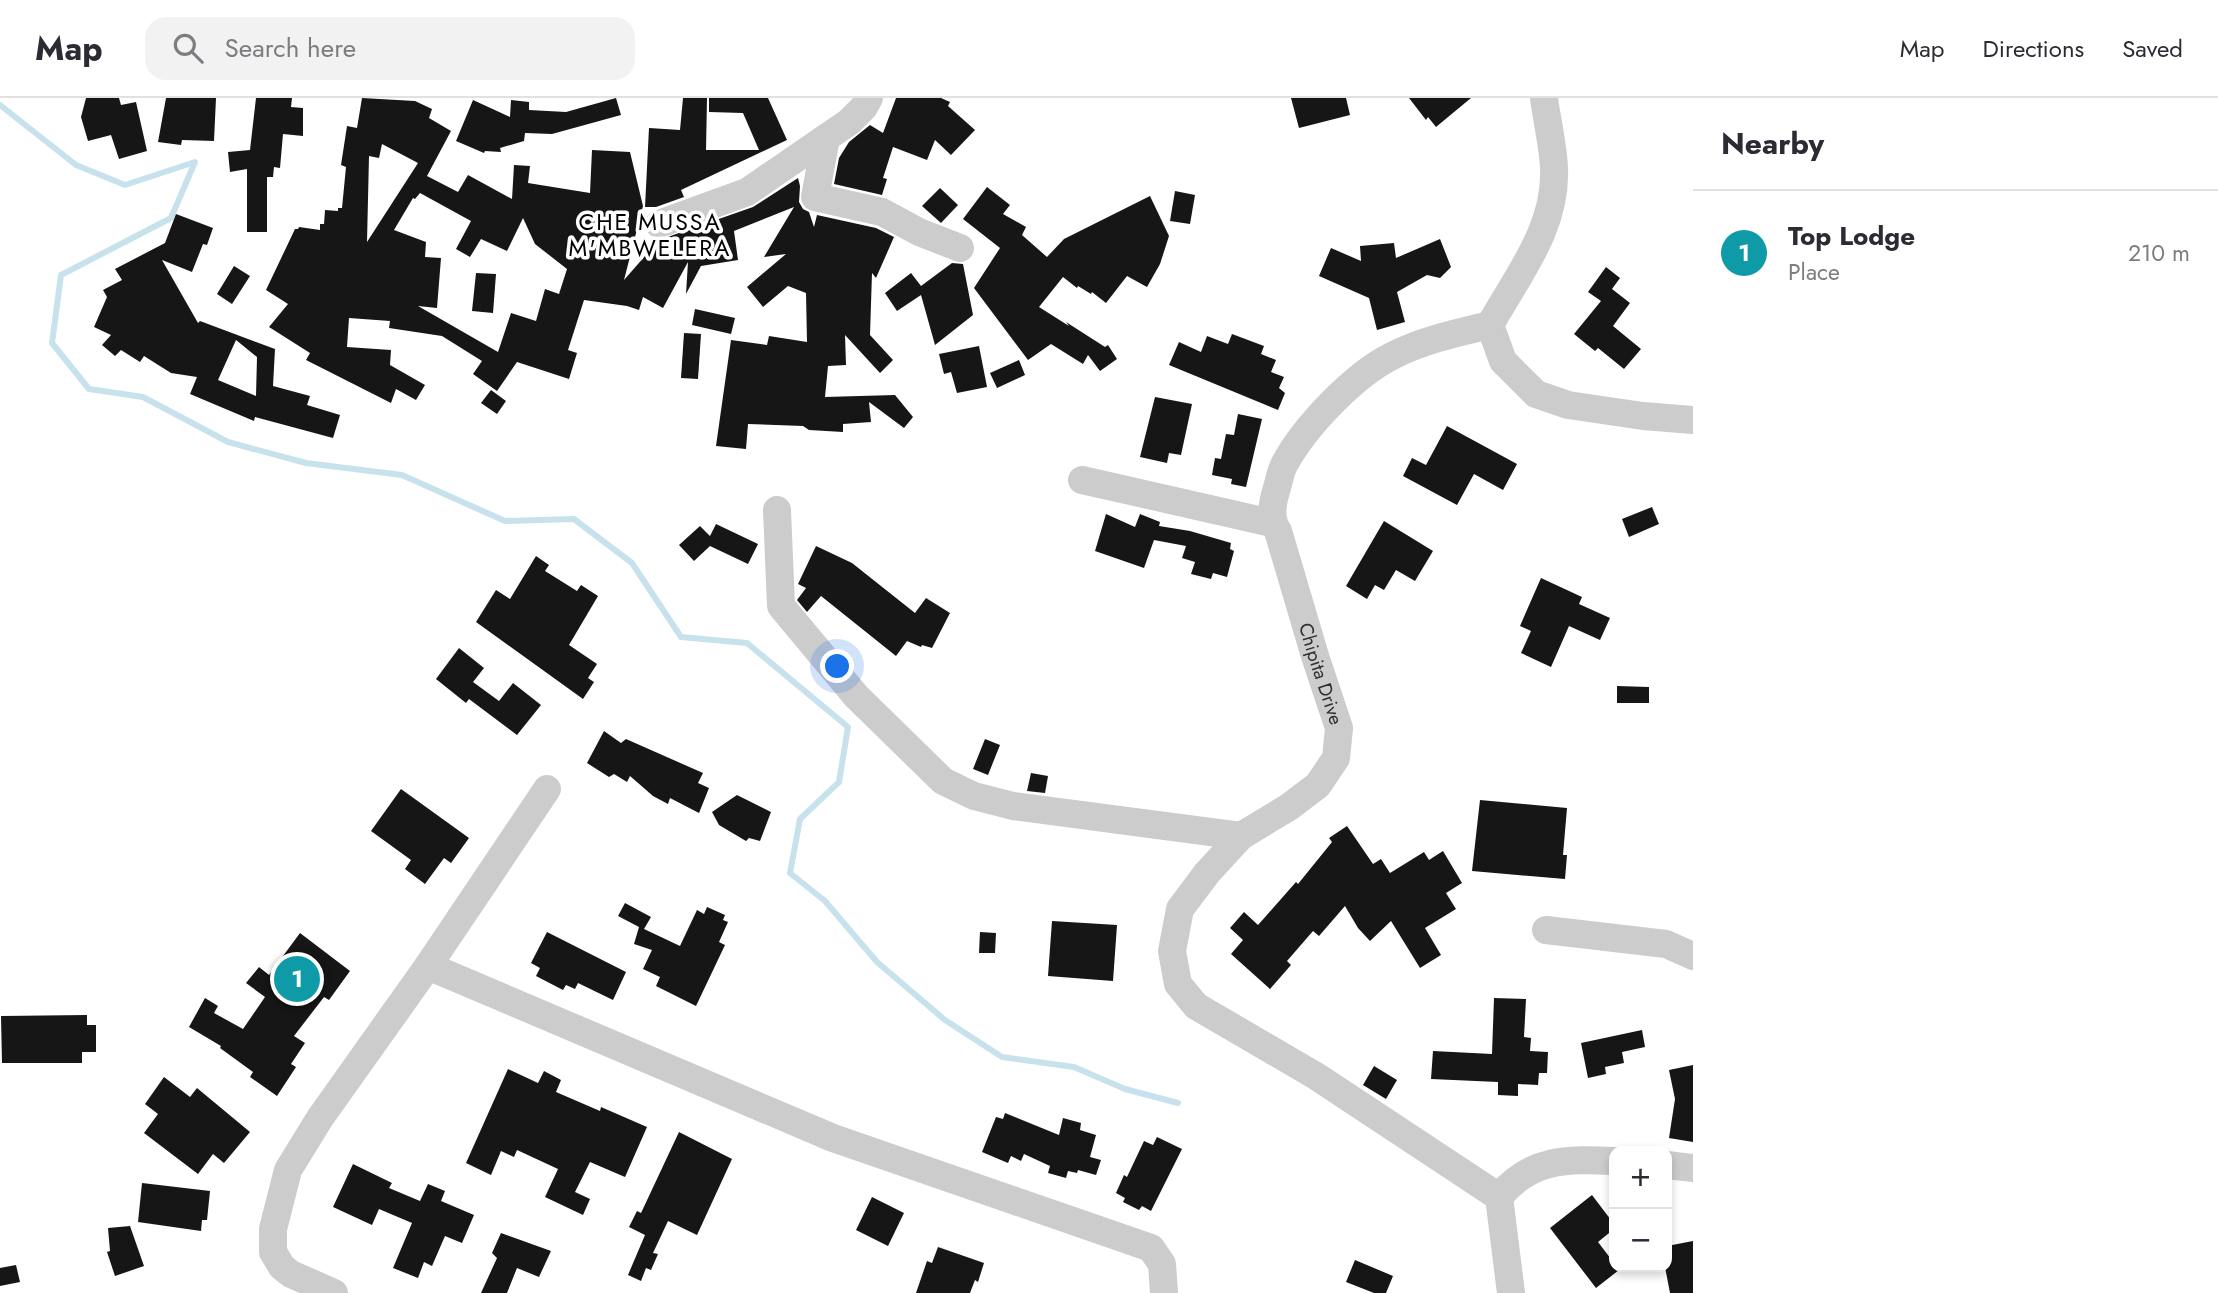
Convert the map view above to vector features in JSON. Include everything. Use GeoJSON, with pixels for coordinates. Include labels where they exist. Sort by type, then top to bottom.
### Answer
{"type":"FeatureCollection","features":[{"type":"Feature","properties":{"kind":"street"},"geometry":{"type":"LineString","coordinates":[[659,224],[747,192],[826,138],[864,107],[869,98]]}},
{"type":"Feature","properties":{"kind":"street"},"geometry":{"type":"LineString","coordinates":[[1082,480],[1272,523],[1274,499],[1284,466],[1312,424],[1348,388],[1391,356],[1440,337],[1490,326],[1538,244],[1550,206],[1554,169],[1544,98]]}},
{"type":"Feature","properties":{"kind":"street"},"geometry":{"type":"LineString","coordinates":[[826,138],[815,197],[882,212],[919,232],[960,248]]}},
{"type":"Feature","properties":{"kind":"street"},"geometry":{"type":"LineString","coordinates":[[1490,326],[1503,361],[1536,394],[1568,405],[1693,420]]}},
{"type":"Feature","properties":{"kind":"street"},"geometry":{"type":"LineString","coordinates":[[777,510],[781,606],[856,696],[943,780],[974,796],[1013,806],[1241,836]]}},
{"type":"Feature","properties":{"kind":"street","name":"Chipita Drive"},"geometry":{"type":"LineString","coordinates":[[1272,523],[1278,531],[1339,728],[1336,758],[1318,785],[1289,807],[1241,836],[1207,873],[1180,909],[1172,951],[1178,984],[1196,1006],[1316,1076],[1499,1197]]}},
{"type":"Feature","properties":{"kind":"street"},"geometry":{"type":"LineString","coordinates":[[334,1293],[291,1274],[273,1252],[272,1229],[288,1170],[320,1118],[428,966],[547,789]]}},
{"type":"Feature","properties":{"kind":"street"},"geometry":{"type":"LineString","coordinates":[[1546,930],[1666,944],[1693,956]]}},
{"type":"Feature","properties":{"kind":"street"},"geometry":{"type":"LineString","coordinates":[[428,966],[833,1138],[1152,1248],[1162,1264],[1164,1293]]}},
{"type":"Feature","properties":{"kind":"street"},"geometry":{"type":"LineString","coordinates":[[1511,1293],[1499,1197],[1508,1186],[1545,1163],[1609,1161]]}},
{"type":"Feature","properties":{"kind":"street"},"geometry":{"type":"LineString","coordinates":[[1672,1166],[1693,1168]]}},
{"type":"Feature","properties":{"kind":"building"},"geometry":{"type":"Polygon","coordinates":[[[86,98],[119,98],[121,105],[136,102],[147,151],[119,159],[111,135],[88,141],[81,117],[86,98]]]}},
{"type":"Feature","properties":{"kind":"building"},"geometry":{"type":"Polygon","coordinates":[[[166,98],[216,98],[214,141],[182,140],[181,145],[158,142],[166,98]]]}},
{"type":"Feature","properties":{"kind":"building"},"geometry":{"type":"Polygon","coordinates":[[[256,98],[292,98],[291,107],[303,108],[303,136],[283,134],[280,168],[274,167],[273,177],[267,177],[267,232],[247,232],[247,169],[230,172],[228,152],[250,150],[256,98]]]}},
{"type":"Feature","properties":{"kind":"building"},"geometry":{"type":"Polygon","coordinates":[[[362,98],[415,101],[432,109],[429,118],[451,131],[427,176],[458,192],[468,175],[512,199],[514,165],[530,166],[528,183],[590,193],[592,150],[630,152],[643,206],[624,280],[659,240],[753,207],[798,178],[799,202],[803,209],[809,212],[814,227],[817,215],[876,228],[894,237],[876,278],[872,273],[870,335],[893,360],[880,373],[845,335],[846,365],[828,366],[825,397],[895,395],[913,417],[904,428],[869,402],[871,422],[843,424],[843,432],[809,430],[803,426],[748,424],[746,449],[716,446],[731,340],[767,345],[769,336],[807,342],[806,293],[788,286],[763,307],[747,287],[786,254],[764,257],[794,207],[734,231],[738,260],[701,266],[686,294],[688,262],[663,308],[643,297],[639,310],[584,300],[568,350],[577,353],[569,379],[517,362],[497,391],[473,374],[482,361],[442,336],[389,328],[390,321],[349,318],[347,347],[391,350],[390,365],[425,385],[416,400],[396,389],[391,403],[306,360],[310,353],[269,327],[288,304],[266,290],[295,229],[299,227],[320,230],[320,224],[324,224],[325,210],[338,211],[338,208],[342,208],[346,167],[341,165],[347,126],[357,128],[362,98]],[[382,144],[379,158],[369,156],[367,242],[418,163],[382,144]],[[420,193],[413,198],[394,230],[426,242],[425,257],[441,258],[437,308],[418,306],[498,352],[511,313],[536,321],[545,289],[559,294],[567,269],[535,244],[523,218],[507,251],[481,239],[470,257],[456,249],[471,221],[420,193]]]}},
{"type":"Feature","properties":{"kind":"building"},"geometry":{"type":"Polygon","coordinates":[[[616,98],[621,115],[552,134],[525,133],[524,141],[500,148],[501,152],[484,153],[456,141],[473,100],[510,117],[511,100],[529,102],[529,110],[566,112],[616,98]]]}},
{"type":"Feature","properties":{"kind":"building"},"geometry":{"type":"Polygon","coordinates":[[[683,98],[707,98],[706,150],[759,150],[743,113],[709,112],[709,98],[768,98],[787,140],[681,190],[684,197],[656,207],[645,207],[649,128],[680,130],[683,98]]]}},
{"type":"Feature","properties":{"kind":"building"},"geometry":{"type":"Polygon","coordinates":[[[896,98],[941,98],[950,102],[948,106],[975,130],[951,155],[935,140],[927,160],[893,147],[883,178],[887,179],[882,195],[834,184],[839,158],[849,142],[870,125],[883,133],[896,98]]]}},
{"type":"Feature","properties":{"kind":"building"},"geometry":{"type":"Polygon","coordinates":[[[1291,98],[1346,98],[1350,115],[1299,128],[1291,98]]]}},
{"type":"Feature","properties":{"kind":"building"},"geometry":{"type":"Polygon","coordinates":[[[1409,98],[1471,98],[1436,127],[1428,117],[1426,120],[1409,98]]]}},
{"type":"Feature","properties":{"kind":"building"},"geometry":{"type":"Polygon","coordinates":[[[987,187],[1010,205],[1003,214],[1026,227],[1022,235],[1047,257],[1064,239],[1150,196],[1169,236],[1160,264],[1147,287],[1127,276],[1106,303],[1092,292],[1091,294],[1078,286],[1077,288],[1063,277],[1039,307],[1105,347],[1108,345],[1117,359],[1100,371],[1088,355],[1083,364],[1051,344],[1028,360],[974,288],[1000,248],[963,219],[987,187]]]}},
{"type":"Feature","properties":{"kind":"building"},"geometry":{"type":"Polygon","coordinates":[[[940,188],[958,205],[941,223],[922,206],[940,188]]]}},
{"type":"Feature","properties":{"kind":"building"},"geometry":{"type":"Polygon","coordinates":[[[1175,191],[1195,195],[1190,224],[1170,221],[1175,191]]]}},
{"type":"Feature","properties":{"kind":"building"},"geometry":{"type":"Polygon","coordinates":[[[176,214],[213,228],[207,245],[203,244],[192,272],[162,260],[198,323],[200,321],[275,349],[273,386],[310,396],[307,405],[340,415],[333,438],[255,417],[254,421],[190,394],[197,377],[171,373],[144,356],[140,362],[121,350],[115,356],[102,345],[111,335],[94,327],[107,297],[103,290],[122,280],[115,269],[165,243],[176,214]],[[236,340],[218,380],[256,396],[257,357],[236,340]]]}},
{"type":"Feature","properties":{"kind":"building"},"geometry":{"type":"Polygon","coordinates":[[[1440,239],[1451,267],[1440,278],[1427,275],[1397,292],[1405,322],[1377,330],[1369,298],[1319,276],[1331,248],[1361,261],[1360,246],[1394,243],[1396,258],[1440,239]]]}},
{"type":"Feature","properties":{"kind":"building"},"geometry":{"type":"Polygon","coordinates":[[[952,263],[963,264],[973,315],[935,345],[921,295],[897,311],[885,293],[911,273],[921,286],[952,263]]]}},
{"type":"Feature","properties":{"kind":"building"},"geometry":{"type":"Polygon","coordinates":[[[234,266],[250,276],[232,304],[217,294],[234,266]]]}},
{"type":"Feature","properties":{"kind":"building"},"geometry":{"type":"Polygon","coordinates":[[[1606,267],[1620,278],[1612,289],[1630,303],[1613,326],[1641,349],[1624,369],[1598,348],[1595,351],[1574,334],[1601,301],[1588,292],[1606,267]]]}},
{"type":"Feature","properties":{"kind":"building"},"geometry":{"type":"Polygon","coordinates":[[[476,273],[496,274],[493,313],[472,311],[476,273]]]}},
{"type":"Feature","properties":{"kind":"building"},"geometry":{"type":"Polygon","coordinates":[[[695,309],[735,318],[731,334],[692,325],[695,309]]]}},
{"type":"Feature","properties":{"kind":"building"},"geometry":{"type":"Polygon","coordinates":[[[684,333],[701,334],[698,379],[681,378],[684,333]]]}},
{"type":"Feature","properties":{"kind":"building"},"geometry":{"type":"Polygon","coordinates":[[[1232,334],[1264,346],[1261,354],[1276,360],[1271,372],[1284,377],[1279,388],[1285,393],[1278,410],[1169,365],[1179,342],[1201,352],[1207,336],[1228,344],[1232,334]]]}},
{"type":"Feature","properties":{"kind":"building"},"geometry":{"type":"Polygon","coordinates":[[[979,346],[987,387],[957,393],[951,372],[944,374],[939,354],[979,346]]]}},
{"type":"Feature","properties":{"kind":"building"},"geometry":{"type":"Polygon","coordinates":[[[1019,360],[1025,375],[997,388],[990,373],[1019,360]]]}},
{"type":"Feature","properties":{"kind":"building"},"geometry":{"type":"Polygon","coordinates":[[[491,390],[506,401],[497,414],[481,403],[491,390]]]}},
{"type":"Feature","properties":{"kind":"building"},"geometry":{"type":"Polygon","coordinates":[[[1155,397],[1192,404],[1181,455],[1169,453],[1167,463],[1140,457],[1155,397]]]}},
{"type":"Feature","properties":{"kind":"building"},"geometry":{"type":"Polygon","coordinates":[[[1238,414],[1262,419],[1246,487],[1231,484],[1232,479],[1212,475],[1215,458],[1221,459],[1226,434],[1234,435],[1238,414]]]}},
{"type":"Feature","properties":{"kind":"building"},"geometry":{"type":"Polygon","coordinates":[[[1447,426],[1517,464],[1503,490],[1474,474],[1457,505],[1403,476],[1412,458],[1426,465],[1447,426]]]}},
{"type":"Feature","properties":{"kind":"building"},"geometry":{"type":"Polygon","coordinates":[[[1652,507],[1659,524],[1629,537],[1622,519],[1652,507]]]}},
{"type":"Feature","properties":{"kind":"building"},"geometry":{"type":"Polygon","coordinates":[[[1106,514],[1135,527],[1140,514],[1160,522],[1159,526],[1190,531],[1231,543],[1230,549],[1234,551],[1227,577],[1213,573],[1211,579],[1191,574],[1195,562],[1182,558],[1186,546],[1154,540],[1144,568],[1095,551],[1106,514]]]}},
{"type":"Feature","properties":{"kind":"building"},"geometry":{"type":"Polygon","coordinates":[[[1384,521],[1433,551],[1415,581],[1396,570],[1384,590],[1375,585],[1367,599],[1346,586],[1384,521]]]}},
{"type":"Feature","properties":{"kind":"building"},"geometry":{"type":"Polygon","coordinates":[[[716,524],[758,544],[748,564],[710,546],[694,561],[679,545],[700,526],[710,536],[716,524]]]}},
{"type":"Feature","properties":{"kind":"building"},"geometry":{"type":"Polygon","coordinates":[[[816,546],[852,563],[915,613],[926,598],[950,613],[932,648],[907,641],[896,656],[821,596],[807,612],[797,600],[806,588],[798,584],[816,546]]]}},
{"type":"Feature","properties":{"kind":"building"},"geometry":{"type":"Polygon","coordinates":[[[536,556],[549,565],[545,571],[577,591],[581,585],[598,596],[569,645],[597,664],[588,678],[594,682],[583,699],[476,622],[496,590],[510,599],[536,556]]]}},
{"type":"Feature","properties":{"kind":"building"},"geometry":{"type":"Polygon","coordinates":[[[1541,578],[1582,597],[1579,604],[1610,618],[1600,640],[1569,626],[1551,667],[1521,653],[1531,631],[1520,626],[1541,578]]]}},
{"type":"Feature","properties":{"kind":"building"},"geometry":{"type":"Polygon","coordinates":[[[459,648],[484,668],[473,682],[499,701],[513,683],[541,705],[517,735],[469,699],[466,703],[436,679],[459,648]]]}},
{"type":"Feature","properties":{"kind":"building"},"geometry":{"type":"Polygon","coordinates":[[[1617,686],[1649,687],[1649,703],[1617,703],[1617,686]]]}},
{"type":"Feature","properties":{"kind":"building"},"geometry":{"type":"Polygon","coordinates":[[[604,731],[621,743],[626,739],[703,773],[698,783],[709,788],[699,813],[670,798],[668,804],[653,796],[630,776],[627,782],[614,774],[609,777],[587,763],[604,731]]]}},
{"type":"Feature","properties":{"kind":"building"},"geometry":{"type":"Polygon","coordinates":[[[985,739],[1000,745],[988,775],[973,769],[985,739]]]}},
{"type":"Feature","properties":{"kind":"building"},"geometry":{"type":"Polygon","coordinates":[[[1031,773],[1048,776],[1045,793],[1027,791],[1031,773]]]}},
{"type":"Feature","properties":{"kind":"building"},"geometry":{"type":"Polygon","coordinates":[[[401,789],[469,838],[451,863],[444,858],[425,884],[405,869],[411,860],[371,831],[401,789]]]}},
{"type":"Feature","properties":{"kind":"building"},"geometry":{"type":"Polygon","coordinates":[[[737,795],[771,812],[760,841],[749,838],[746,841],[719,825],[712,812],[737,795]]]}},
{"type":"Feature","properties":{"kind":"building"},"geometry":{"type":"Polygon","coordinates":[[[1480,800],[1567,808],[1563,855],[1567,855],[1565,879],[1472,871],[1480,800]]]}},
{"type":"Feature","properties":{"kind":"building"},"geometry":{"type":"Polygon","coordinates":[[[1347,826],[1373,864],[1381,859],[1390,873],[1424,852],[1429,860],[1443,851],[1462,883],[1446,893],[1456,909],[1425,928],[1441,955],[1420,968],[1391,921],[1370,941],[1358,928],[1345,906],[1319,936],[1313,931],[1287,961],[1291,965],[1270,989],[1231,954],[1243,940],[1230,928],[1244,912],[1258,925],[1296,882],[1298,884],[1332,842],[1329,838],[1347,826]]]}},
{"type":"Feature","properties":{"kind":"building"},"geometry":{"type":"Polygon","coordinates":[[[625,903],[651,917],[644,929],[680,946],[697,910],[704,914],[707,907],[725,915],[723,920],[728,922],[719,942],[725,945],[696,1006],[656,986],[660,977],[643,969],[652,950],[634,944],[639,927],[618,916],[625,903]]]}},
{"type":"Feature","properties":{"kind":"building"},"geometry":{"type":"Polygon","coordinates":[[[1052,921],[1117,925],[1113,981],[1048,976],[1052,921]]]}},
{"type":"Feature","properties":{"kind":"building"},"geometry":{"type":"Polygon","coordinates":[[[547,932],[626,972],[613,1000],[578,983],[575,989],[566,985],[563,990],[536,976],[540,968],[531,963],[547,932]]]}},
{"type":"Feature","properties":{"kind":"building"},"geometry":{"type":"Polygon","coordinates":[[[980,932],[996,933],[995,953],[979,953],[980,932]]]}},
{"type":"Feature","properties":{"kind":"building"},"geometry":{"type":"Polygon","coordinates":[[[300,933],[350,971],[329,1000],[324,997],[294,1036],[305,1043],[291,1064],[296,1067],[277,1096],[250,1077],[253,1072],[220,1048],[221,1046],[189,1027],[205,998],[218,1006],[214,1013],[243,1029],[265,997],[246,983],[259,967],[269,975],[300,933]]]}},
{"type":"Feature","properties":{"kind":"building"},"geometry":{"type":"Polygon","coordinates":[[[1494,998],[1526,999],[1524,1037],[1531,1038],[1530,1051],[1548,1052],[1547,1073],[1539,1073],[1538,1085],[1518,1084],[1518,1096],[1498,1095],[1498,1082],[1431,1079],[1433,1051],[1492,1054],[1494,998]]]}},
{"type":"Feature","properties":{"kind":"building"},"geometry":{"type":"Polygon","coordinates":[[[87,1015],[87,1025],[96,1025],[96,1052],[82,1052],[82,1063],[2,1063],[1,1016],[87,1015]]]}},
{"type":"Feature","properties":{"kind":"building"},"geometry":{"type":"Polygon","coordinates":[[[1642,1030],[1645,1047],[1622,1052],[1624,1063],[1605,1067],[1606,1074],[1588,1078],[1581,1043],[1642,1030]]]}},
{"type":"Feature","properties":{"kind":"building"},"geometry":{"type":"Polygon","coordinates":[[[1693,1065],[1693,1142],[1669,1138],[1675,1099],[1669,1070],[1693,1065]]]}},
{"type":"Feature","properties":{"kind":"building"},"geometry":{"type":"Polygon","coordinates":[[[1374,1066],[1397,1080],[1386,1099],[1363,1085],[1374,1066]]]}},
{"type":"Feature","properties":{"kind":"building"},"geometry":{"type":"Polygon","coordinates":[[[508,1069],[538,1083],[544,1071],[561,1080],[556,1092],[600,1111],[601,1107],[647,1127],[625,1177],[590,1162],[575,1192],[590,1199],[583,1215],[545,1197],[558,1169],[517,1150],[514,1157],[501,1151],[491,1175],[466,1163],[508,1069]]]}},
{"type":"Feature","properties":{"kind":"building"},"geometry":{"type":"Polygon","coordinates":[[[164,1077],[190,1097],[197,1088],[250,1132],[224,1163],[213,1154],[198,1174],[144,1133],[158,1114],[145,1104],[164,1077]]]}},
{"type":"Feature","properties":{"kind":"building"},"geometry":{"type":"Polygon","coordinates":[[[1005,1113],[1059,1135],[1063,1118],[1081,1123],[1080,1130],[1096,1135],[1090,1157],[1101,1160],[1096,1175],[1078,1170],[1077,1173],[1068,1171],[1066,1178],[1048,1173],[1050,1166],[1024,1154],[1021,1161],[1011,1156],[1008,1163],[982,1152],[996,1117],[1003,1119],[1005,1113]]]}},
{"type":"Feature","properties":{"kind":"building"},"geometry":{"type":"Polygon","coordinates":[[[679,1132],[732,1159],[697,1235],[668,1221],[653,1253],[658,1254],[651,1270],[646,1268],[641,1281],[628,1275],[645,1235],[629,1227],[637,1211],[641,1213],[679,1132]]]}},
{"type":"Feature","properties":{"kind":"building"},"geometry":{"type":"Polygon","coordinates":[[[1157,1137],[1182,1149],[1151,1211],[1142,1206],[1139,1210],[1123,1202],[1125,1198],[1116,1193],[1144,1141],[1153,1145],[1157,1137]]]}},
{"type":"Feature","properties":{"kind":"building"},"geometry":{"type":"Polygon","coordinates":[[[353,1164],[392,1183],[389,1188],[420,1201],[428,1184],[445,1191],[441,1201],[474,1215],[462,1243],[445,1236],[432,1266],[424,1262],[418,1278],[393,1268],[412,1223],[379,1209],[372,1225],[333,1207],[353,1164]]]}},
{"type":"Feature","properties":{"kind":"building"},"geometry":{"type":"Polygon","coordinates":[[[142,1183],[210,1191],[207,1220],[202,1220],[201,1231],[138,1222],[142,1183]]]}},
{"type":"Feature","properties":{"kind":"building"},"geometry":{"type":"Polygon","coordinates":[[[1592,1195],[1609,1217],[1609,1233],[1598,1242],[1609,1256],[1609,1272],[1616,1272],[1596,1288],[1550,1228],[1592,1195]]]}},
{"type":"Feature","properties":{"kind":"building"},"geometry":{"type":"Polygon","coordinates":[[[872,1197],[904,1213],[888,1246],[856,1230],[872,1197]]]}},
{"type":"Feature","properties":{"kind":"building"},"geometry":{"type":"Polygon","coordinates":[[[130,1226],[144,1266],[115,1276],[107,1252],[110,1251],[108,1228],[130,1226]]]}},
{"type":"Feature","properties":{"kind":"building"},"geometry":{"type":"Polygon","coordinates":[[[501,1233],[551,1251],[539,1277],[517,1268],[507,1293],[481,1293],[497,1258],[492,1253],[501,1233]]]}},
{"type":"Feature","properties":{"kind":"building"},"geometry":{"type":"Polygon","coordinates":[[[1693,1241],[1693,1293],[1670,1293],[1666,1272],[1672,1272],[1672,1245],[1693,1241]]]}},
{"type":"Feature","properties":{"kind":"building"},"geometry":{"type":"Polygon","coordinates":[[[938,1247],[984,1263],[978,1282],[975,1280],[970,1293],[916,1293],[927,1261],[932,1263],[938,1247]]]}},
{"type":"Feature","properties":{"kind":"building"},"geometry":{"type":"Polygon","coordinates":[[[1355,1260],[1393,1276],[1386,1293],[1374,1293],[1346,1282],[1355,1260]]]}},
{"type":"Feature","properties":{"kind":"building"},"geometry":{"type":"Polygon","coordinates":[[[16,1265],[20,1282],[0,1286],[0,1268],[16,1265]]]}},
{"type":"Feature","properties":{"kind":"waterway"},"geometry":{"type":"LineString","coordinates":[[0,105],[76,165],[125,185],[195,162],[171,218],[61,275],[52,343],[89,389],[143,397],[228,442],[306,463],[402,475],[505,521],[574,519],[632,563],[681,637],[747,643],[848,727],[839,782],[800,819],[790,873],[825,901],[877,962],[945,1020],[1002,1057],[1074,1067],[1125,1089],[1178,1103]]}},
{"type":"Feature","properties":{"kind":"place","name":"Top Lodge"},"geometry":{"type":"Point","coordinates":[297,979]}},
{"type":"Feature","properties":{"kind":"district","name":"CHE MUSSA M'MBWELERA"},"geometry":{"type":"Point","coordinates":[650,235]}}]}
